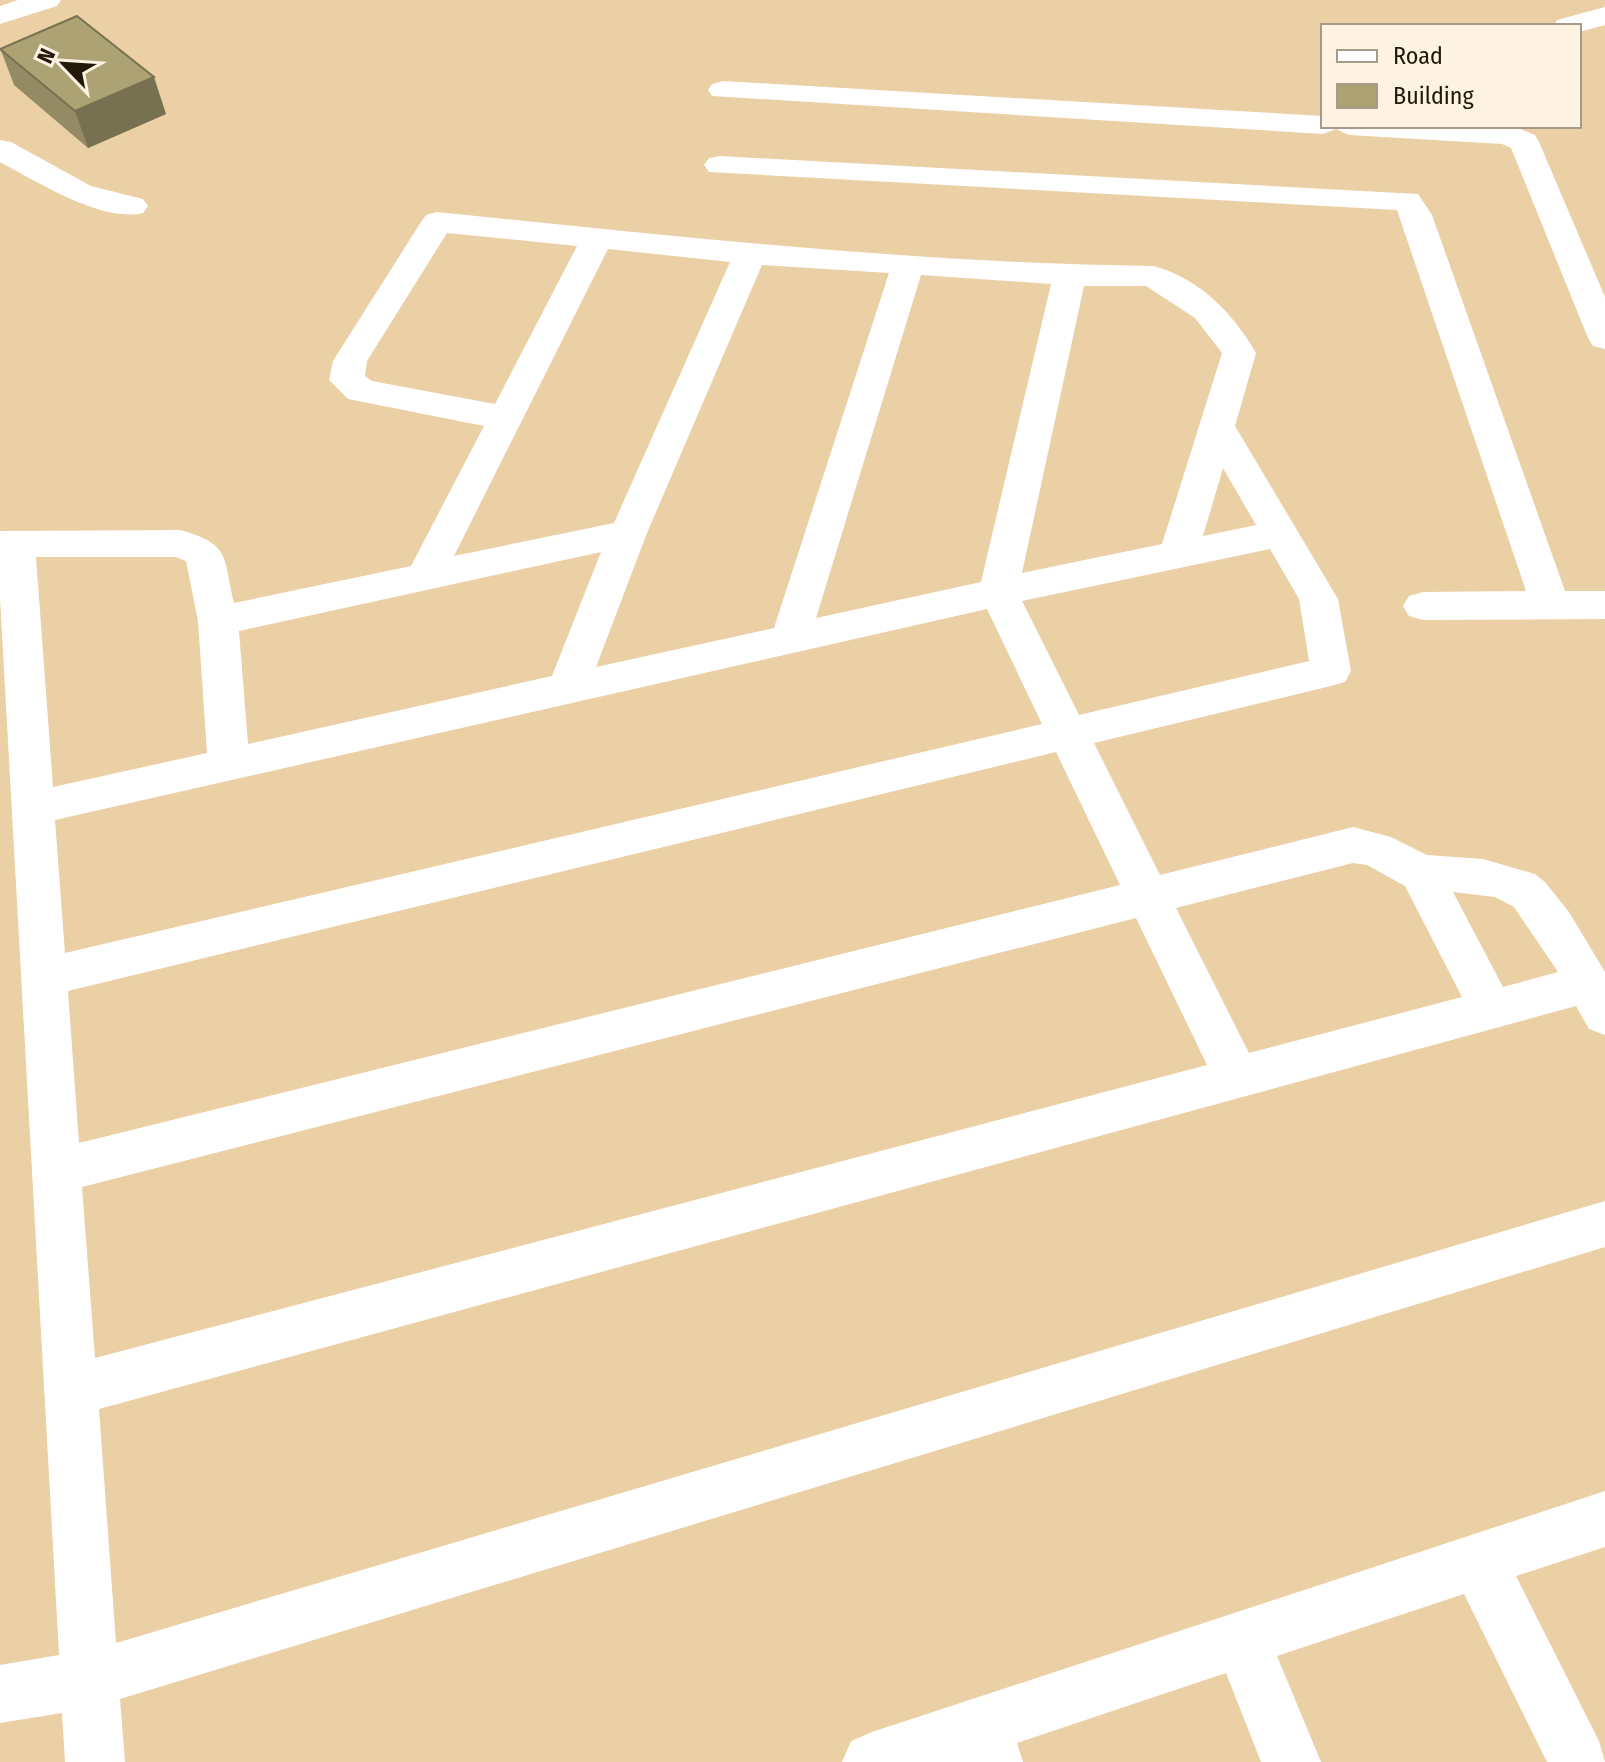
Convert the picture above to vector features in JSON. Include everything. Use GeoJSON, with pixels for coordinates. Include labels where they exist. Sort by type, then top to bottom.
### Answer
{"type":"FeatureCollection","features":[{"type":"Feature","properties":{"kind":"street"},"geometry":{"type":"LineString","coordinates":[[0,15],[47,0]]}},
{"type":"Feature","properties":{"kind":"street"},"geometry":{"type":"LineString","coordinates":[[1575,24],[1605,16]]}},
{"type":"Feature","properties":{"kind":"street"},"geometry":{"type":"LineString","coordinates":[[723,90],[1321,125]]}},
{"type":"Feature","properties":{"kind":"street"},"geometry":{"type":"LineString","coordinates":[[1384,128],[1507,135],[1524,142],[1605,338]]}},
{"type":"Feature","properties":{"kind":"street"},"geometry":{"type":"LineString","coordinates":[[0,149],[80,193],[132,206]]}},
{"type":"Feature","properties":{"kind":"street"},"geometry":{"type":"LineString","coordinates":[[720,165],[1407,201],[1416,215],[1551,606]]}},
{"type":"Feature","properties":{"kind":"street"},"geometry":{"type":"LineString","coordinates":[[504,418],[361,391],[347,380],[350,361],[437,222],[750,254],[1070,275],[1153,276],[1207,310],[1228,334],[1239,353],[1178,555]]}},
{"type":"Feature","properties":{"kind":"street"},"geometry":{"type":"LineString","coordinates":[[425,576],[597,239]]}},
{"type":"Feature","properties":{"kind":"street"},"geometry":{"type":"LineString","coordinates":[[568,688],[628,533],[750,254]]}},
{"type":"Feature","properties":{"kind":"street"},"geometry":{"type":"LineString","coordinates":[[790,638],[908,265]]}},
{"type":"Feature","properties":{"kind":"street"},"geometry":{"type":"LineString","coordinates":[[1070,275],[998,592],[1238,1079]]}},
{"type":"Feature","properties":{"kind":"street"},"geometry":{"type":"LineString","coordinates":[[45,977],[1331,671],[1318,599],[1218,428]]}},
{"type":"Feature","properties":{"kind":"street"},"geometry":{"type":"LineString","coordinates":[[218,621],[628,533]]}},
{"type":"Feature","properties":{"kind":"street"},"geometry":{"type":"LineString","coordinates":[[34,808],[998,592],[1281,533]]}},
{"type":"Feature","properties":{"kind":"street"},"geometry":{"type":"LineString","coordinates":[[95,1762],[34,808],[8,544],[180,543],[203,553],[218,621],[229,764]]}},
{"type":"Feature","properties":{"kind":"street"},"geometry":{"type":"LineString","coordinates":[[1423,606],[1605,605]]}},
{"type":"Feature","properties":{"kind":"street"},"geometry":{"type":"LineString","coordinates":[[58,1171],[1353,845],[1376,849],[1421,873],[1477,875],[1521,888],[1538,902],[1596,1000],[1492,1010],[72,1390]]}},
{"type":"Feature","properties":{"kind":"street"},"geometry":{"type":"LineString","coordinates":[[1421,873],[1492,1010]]}},
{"type":"Feature","properties":{"kind":"street"},"geometry":{"type":"LineString","coordinates":[[0,1694],[91,1679],[1605,1224]]}},
{"type":"Feature","properties":{"kind":"street"},"geometry":{"type":"LineString","coordinates":[[872,1762],[988,1744],[1241,1639],[1605,1519]]}},
{"type":"Feature","properties":{"kind":"street"},"geometry":{"type":"LineString","coordinates":[[1478,1561],[1578,1762]]}},
{"type":"Feature","properties":{"kind":"street"},"geometry":{"type":"LineString","coordinates":[[1241,1639],[1291,1762]]}},
{"type":"Feature","properties":{"kind":"building"},"geometry":{"type":"Polygon","coordinates":[[[77,16],[154,77],[75,111],[0,49],[77,16]]]}}]}
